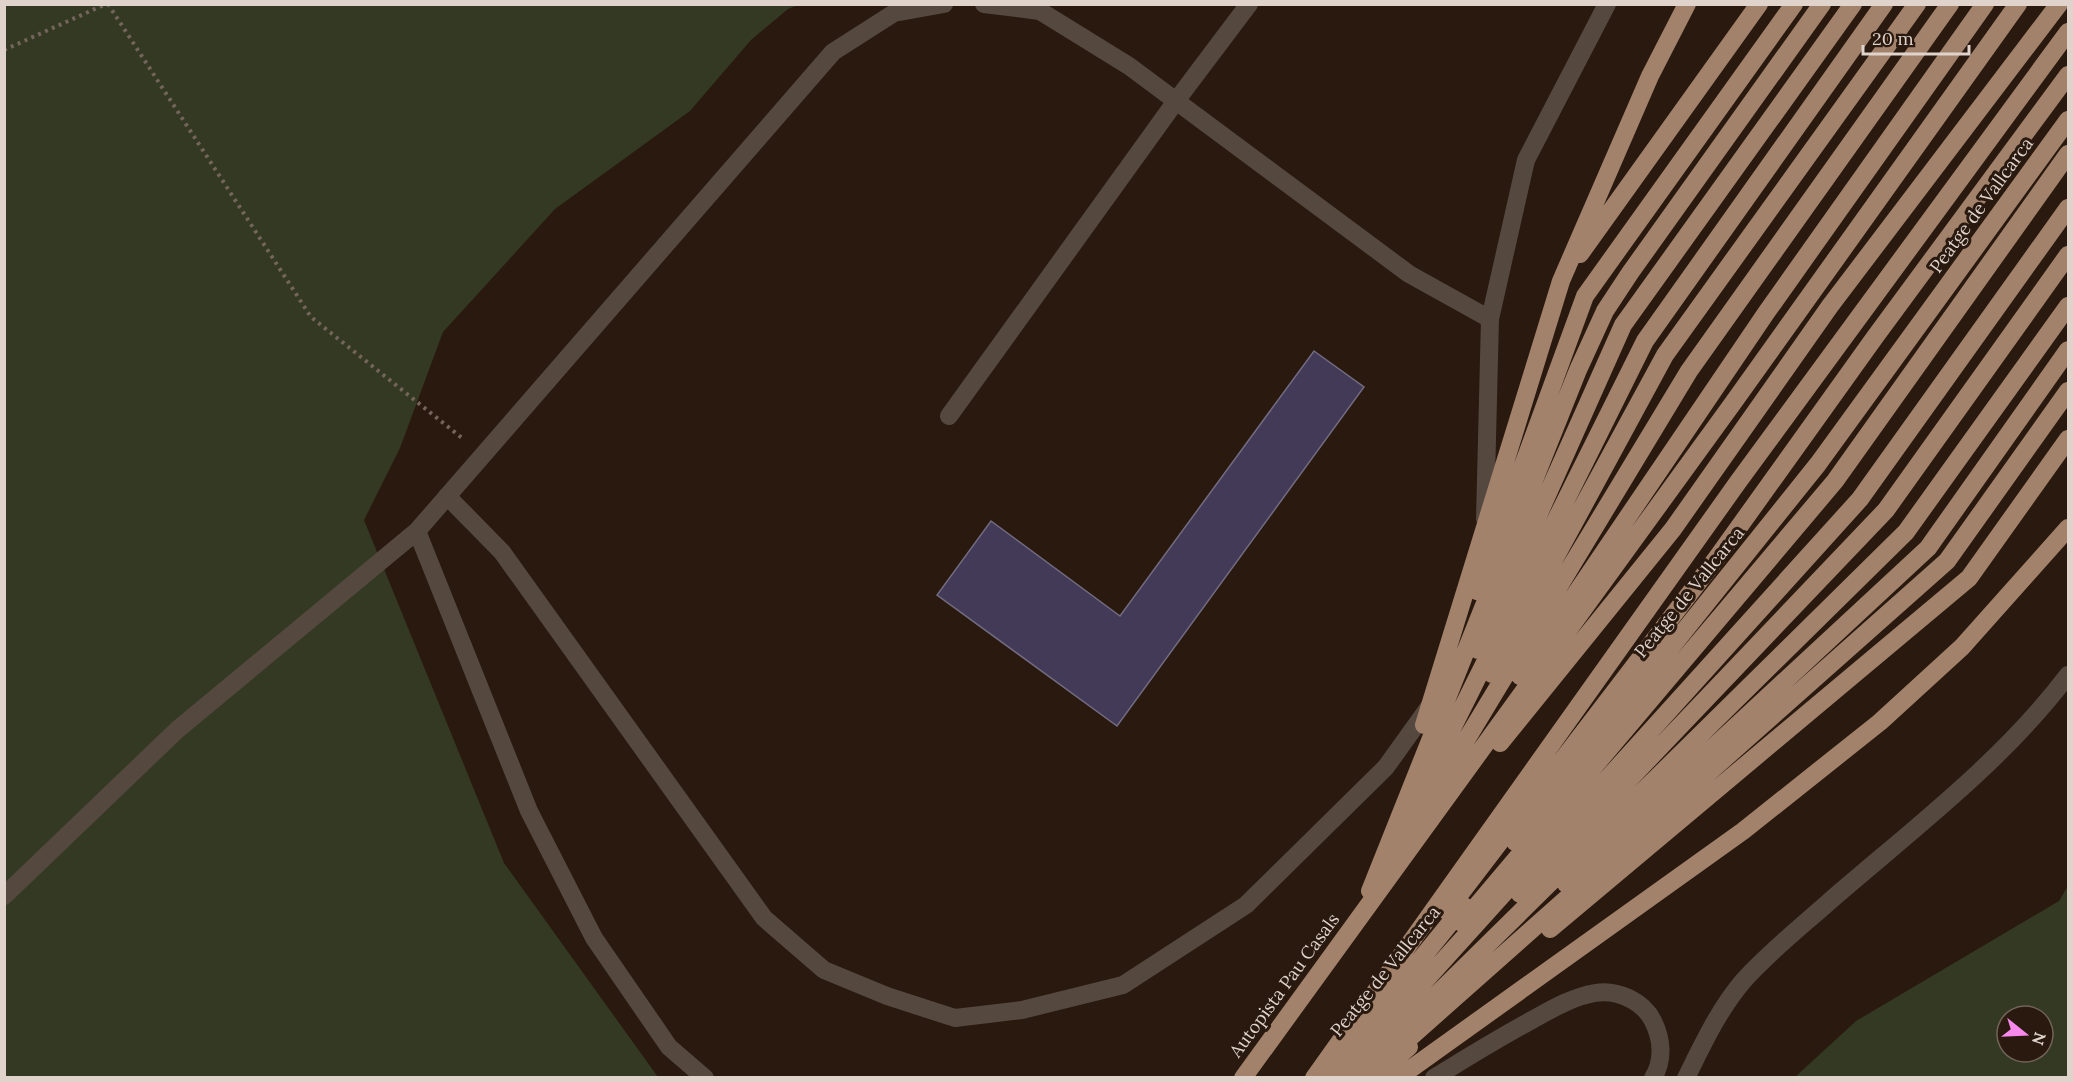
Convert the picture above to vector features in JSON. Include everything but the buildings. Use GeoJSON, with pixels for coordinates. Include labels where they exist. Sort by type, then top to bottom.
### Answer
{"type":"FeatureCollection","features":[{"type":"Feature","properties":{"kind":"highway"},"geometry":{"type":"LineString","coordinates":[[1359,917],[1432,703],[1561,280],[1650,76],[1687,4]]}},
{"type":"Feature","properties":{"kind":"highway"},"geometry":{"type":"LineString","coordinates":[[1561,280],[1759,4]]}},
{"type":"Feature","properties":{"kind":"highway"},"geometry":{"type":"LineString","coordinates":[[1359,917],[1585,296],[1794,4]]}},
{"type":"Feature","properties":{"kind":"highway"},"geometry":{"type":"LineString","coordinates":[[1359,917],[1578,370],[1605,311],[1822,4]]}},
{"type":"Feature","properties":{"kind":"highway"},"geometry":{"type":"LineString","coordinates":[[1359,917],[1623,325],[1853,4]]}},
{"type":"Feature","properties":{"kind":"highway"},"geometry":{"type":"LineString","coordinates":[[1359,917],[1645,340],[1884,4]]}},
{"type":"Feature","properties":{"kind":"highway"},"geometry":{"type":"LineString","coordinates":[[1359,917],[1665,355],[1917,4]]}},
{"type":"Feature","properties":{"kind":"highway"},"geometry":{"type":"LineString","coordinates":[[1359,917],[1689,371],[1950,4]]}},
{"type":"Feature","properties":{"kind":"highway"},"geometry":{"type":"LineString","coordinates":[[1359,917],[1740,350],[1985,4]]}},
{"type":"Feature","properties":{"kind":"highway"},"geometry":{"type":"LineString","coordinates":[[1359,917],[1733,403],[2018,4]]}},
{"type":"Feature","properties":{"kind":"highway"},"geometry":{"type":"LineString","coordinates":[[1359,917],[1673,529],[1830,306],[2059,4]]}},
{"type":"Feature","properties":{"kind":"highway"},"geometry":{"type":"LineString","coordinates":[[1314,1077],[1738,482],[2068,32]]}},
{"type":"Feature","properties":{"kind":"highway"},"geometry":{"type":"LineString","coordinates":[[1320,1077],[1716,559],[1875,337],[2068,75]]}},
{"type":"Feature","properties":{"kind":"highway","name":"Peatge de Vallcarca"},"geometry":{"type":"LineString","coordinates":[[1326,1077],[1818,464],[2068,120]]}},
{"type":"Feature","properties":{"kind":"highway"},"geometry":{"type":"LineString","coordinates":[[1331,1077],[1835,481],[2068,154]]}},
{"type":"Feature","properties":{"kind":"highway"},"geometry":{"type":"LineString","coordinates":[[1338,1077],[1860,500],[2068,208]]}},
{"type":"Feature","properties":{"kind":"highway"},"geometry":{"type":"LineString","coordinates":[[1344,1077],[1886,510],[2068,255]]}},
{"type":"Feature","properties":{"kind":"highway"},"geometry":{"type":"LineString","coordinates":[[1352,1077],[1906,532],[2068,306]]}},
{"type":"Feature","properties":{"kind":"highway"},"geometry":{"type":"LineString","coordinates":[[1358,1077],[1928,548],[2068,350]]}},
{"type":"Feature","properties":{"kind":"highway"},"geometry":{"type":"LineString","coordinates":[[1365,1077],[1947,561],[2068,391]]}},
{"type":"Feature","properties":{"kind":"highway"},"geometry":{"type":"LineString","coordinates":[[1373,1077],[1970,578],[2068,439]]}},
{"type":"Feature","properties":{"kind":"highway"},"geometry":{"type":"LineString","coordinates":[[1398,1077],[1743,831],[1880,722],[1962,647],[2068,528]]}},
{"type":"Feature","properties":{"kind":"highway","name":"Autopista Pau Casals"},"geometry":{"type":"LineString","coordinates":[[1243,1077],[1359,917]]}},
{"type":"Feature","properties":{"kind":"lane"},"geometry":{"type":"LineString","coordinates":[[4,896],[177,730],[417,531],[833,52],[894,13],[944,4]]}},
{"type":"Feature","properties":{"kind":"lane"},"geometry":{"type":"LineString","coordinates":[[984,4],[1040,11],[1129,66],[1409,274],[1490,319]]}},
{"type":"Feature","properties":{"kind":"lane"},"geometry":{"type":"LineString","coordinates":[[948,416],[1249,4]]}},
{"type":"Feature","properties":{"kind":"lane"},"geometry":{"type":"LineString","coordinates":[[1484,531],[1490,319],[1526,160],[1607,4]]}},
{"type":"Feature","properties":{"kind":"lane"},"geometry":{"type":"LineString","coordinates":[[447,496],[502,552],[764,918],[824,970],[887,996],[956,1018],[1022,1010],[1123,985],[1246,905],[1386,767],[1432,703]]}},
{"type":"Feature","properties":{"kind":"lane"},"geometry":{"type":"LineString","coordinates":[[417,531],[529,811],[594,938],[669,1047],[705,1077]]}},
{"type":"Feature","properties":{"kind":"lane"},"geometry":{"type":"LineString","coordinates":[[1686,1077],[1716,1018],[1743,981],[1775,949],[1969,781],[2010,741],[2068,675]]}},
{"type":"Feature","properties":{"kind":"lane"},"geometry":{"type":"LineString","coordinates":[[1434,1077],[1559,1005],[1597,992],[1612,993],[1634,1001],[1652,1019],[1660,1039],[1658,1070],[1653,1077]]}},
{"type":"Feature","properties":{"kind":"path"},"geometry":{"type":"LineString","coordinates":[[4,50],[107,4],[311,317],[483,454]]}},
{"type":"Feature","properties":{"kind":"green space"},"geometry":{"type":"Polygon","coordinates":[[[5,5],[798,5],[788,9],[751,40],[690,111],[555,209],[443,332],[400,448],[364,520],[504,863],[658,1077],[5,1078],[5,5]]]}},
{"type":"Feature","properties":{"kind":"green space"},"geometry":{"type":"Polygon","coordinates":[[[2068,886],[2068,1077],[1795,1077],[1856,1021],[2059,901],[2068,886]]]}}]}
